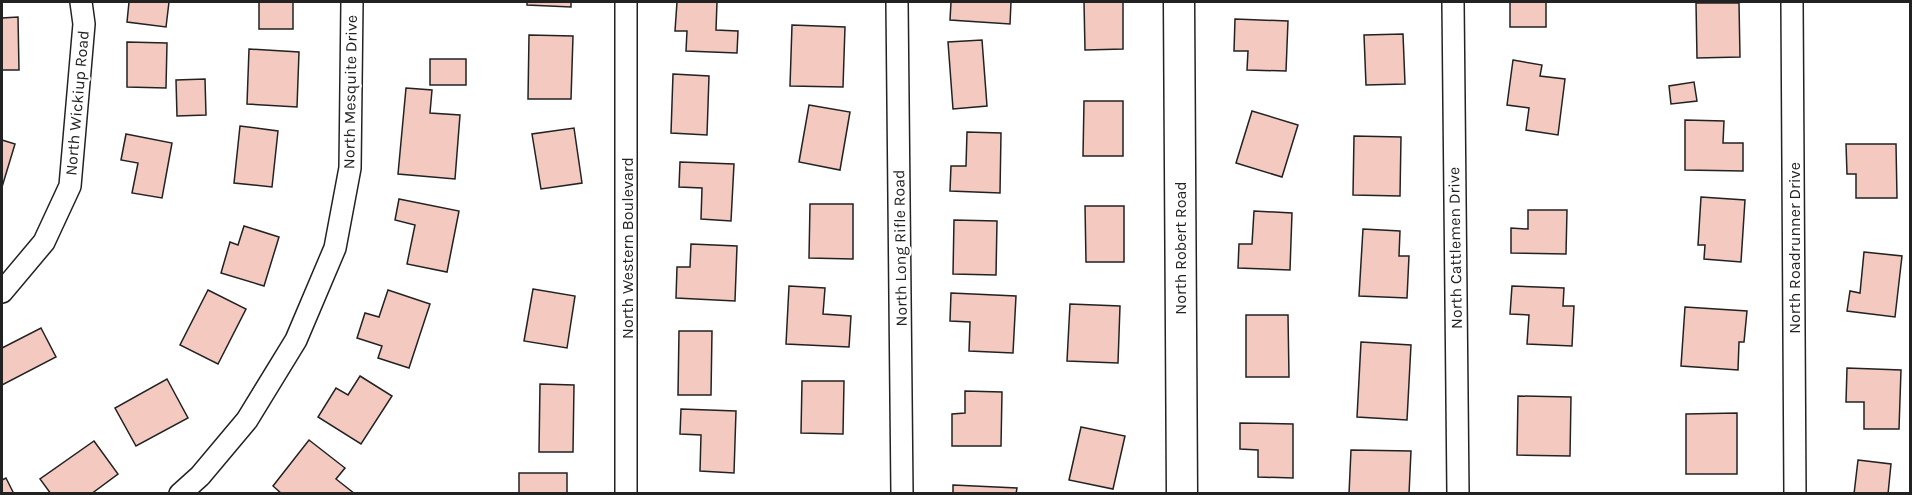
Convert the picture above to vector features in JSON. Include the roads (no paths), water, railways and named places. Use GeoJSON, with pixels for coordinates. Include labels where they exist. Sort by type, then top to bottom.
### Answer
{"type":"FeatureCollection","features":[{"type":"Feature","properties":{"kind":"main road","name":"North Robert Road"},"geometry":{"type":"LineString","coordinates":[[1179,2],[1182,494]]}},
{"type":"Feature","properties":{"kind":"street","name":"North Wickiup Road"},"geometry":{"type":"LineString","coordinates":[[2,292],[44,242],[70,186],[84,24],[81,2]]}},
{"type":"Feature","properties":{"kind":"street","name":"North Mesquite Drive"},"geometry":{"type":"LineString","coordinates":[[180,494],[200,476],[247,420],[297,340],[335,248],[350,168],[352,2]]}},
{"type":"Feature","properties":{"kind":"street","name":"North Western Boulevard"},"geometry":{"type":"LineString","coordinates":[[626,2],[626,494]]}},
{"type":"Feature","properties":{"kind":"street","name":"North Long Rifle Road"},"geometry":{"type":"LineString","coordinates":[[897,2],[902,494]]}},
{"type":"Feature","properties":{"kind":"street","name":"North Cattlemen Drive"},"geometry":{"type":"LineString","coordinates":[[1453,2],[1458,494]]}},
{"type":"Feature","properties":{"kind":"street","name":"North Roadrunner Drive"},"geometry":{"type":"LineString","coordinates":[[1792,2],[1795,494]]}}]}
